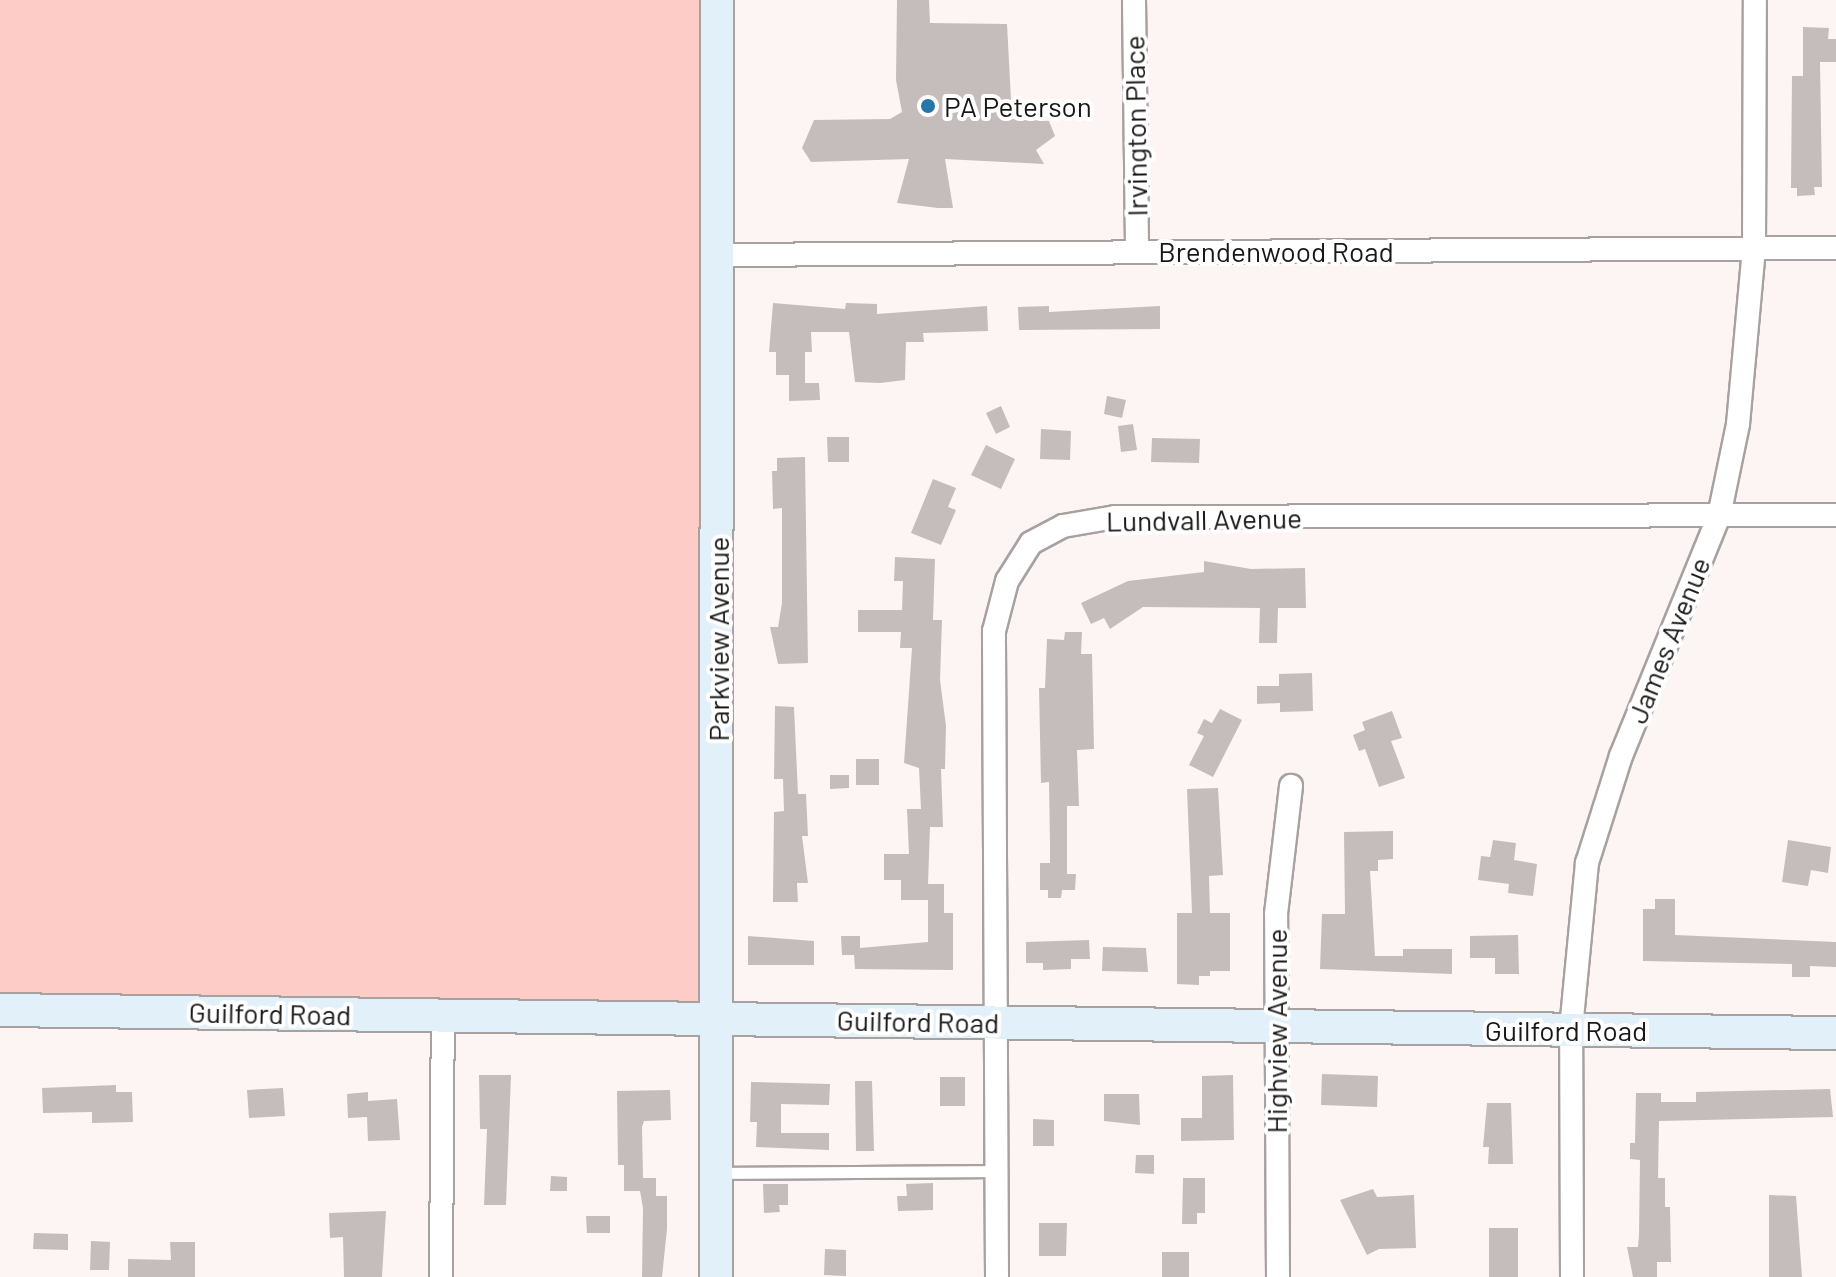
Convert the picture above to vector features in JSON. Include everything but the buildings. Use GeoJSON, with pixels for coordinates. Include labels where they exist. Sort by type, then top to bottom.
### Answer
{"type":"FeatureCollection","features":[{"type":"Feature","properties":{"kind":"street","name":"Parkview Avenue"},"geometry":{"type":"LineString","coordinates":[[716,1277],[720,1018],[717,0]]}},
{"type":"Feature","properties":{"kind":"street","name":"Irvington Place"},"geometry":{"type":"LineString","coordinates":[[1134,0],[1137,252]]}},
{"type":"Feature","properties":{"kind":"street","name":"James Avenue"},"geometry":{"type":"LineString","coordinates":[[1572,1277],[1571,1029],[1587,863],[1621,756],[1719,516],[1738,424],[1754,248],[1755,0]]}},
{"type":"Feature","properties":{"kind":"street","name":"Brendenwood Road"},"geometry":{"type":"LineString","coordinates":[[717,255],[1836,248]]}},
{"type":"Feature","properties":{"kind":"street","name":"Lundvall Avenue"},"geometry":{"type":"LineString","coordinates":[[997,1277],[994,631],[1007,581],[1031,543],[1063,526],[1115,517],[1836,515]]}},
{"type":"Feature","properties":{"kind":"street","name":"Highview Avenue"},"geometry":{"type":"LineString","coordinates":[[1278,1277],[1276,914],[1291,786]]}},
{"type":"Feature","properties":{"kind":"street","name":"Guilford Road"},"geometry":{"type":"LineString","coordinates":[[0,1010],[995,1022],[1276,1029],[1836,1033]]}},
{"type":"Feature","properties":{"kind":"street"},"geometry":{"type":"LineString","coordinates":[[441,1277],[443,1015]]}},
{"type":"Feature","properties":{"kind":"lane"},"geometry":{"type":"LineString","coordinates":[[717,1173],[996,1171]]}},
{"type":"Feature","properties":{"kind":"shaded area"},"geometry":{"type":"Polygon","coordinates":[[[0,0],[707,0],[715,1005],[0,999],[0,0]]]}},
{"type":"Feature","properties":{"kind":"place","name":"PA Peterson"},"geometry":{"type":"Point","coordinates":[928,106]}}]}
